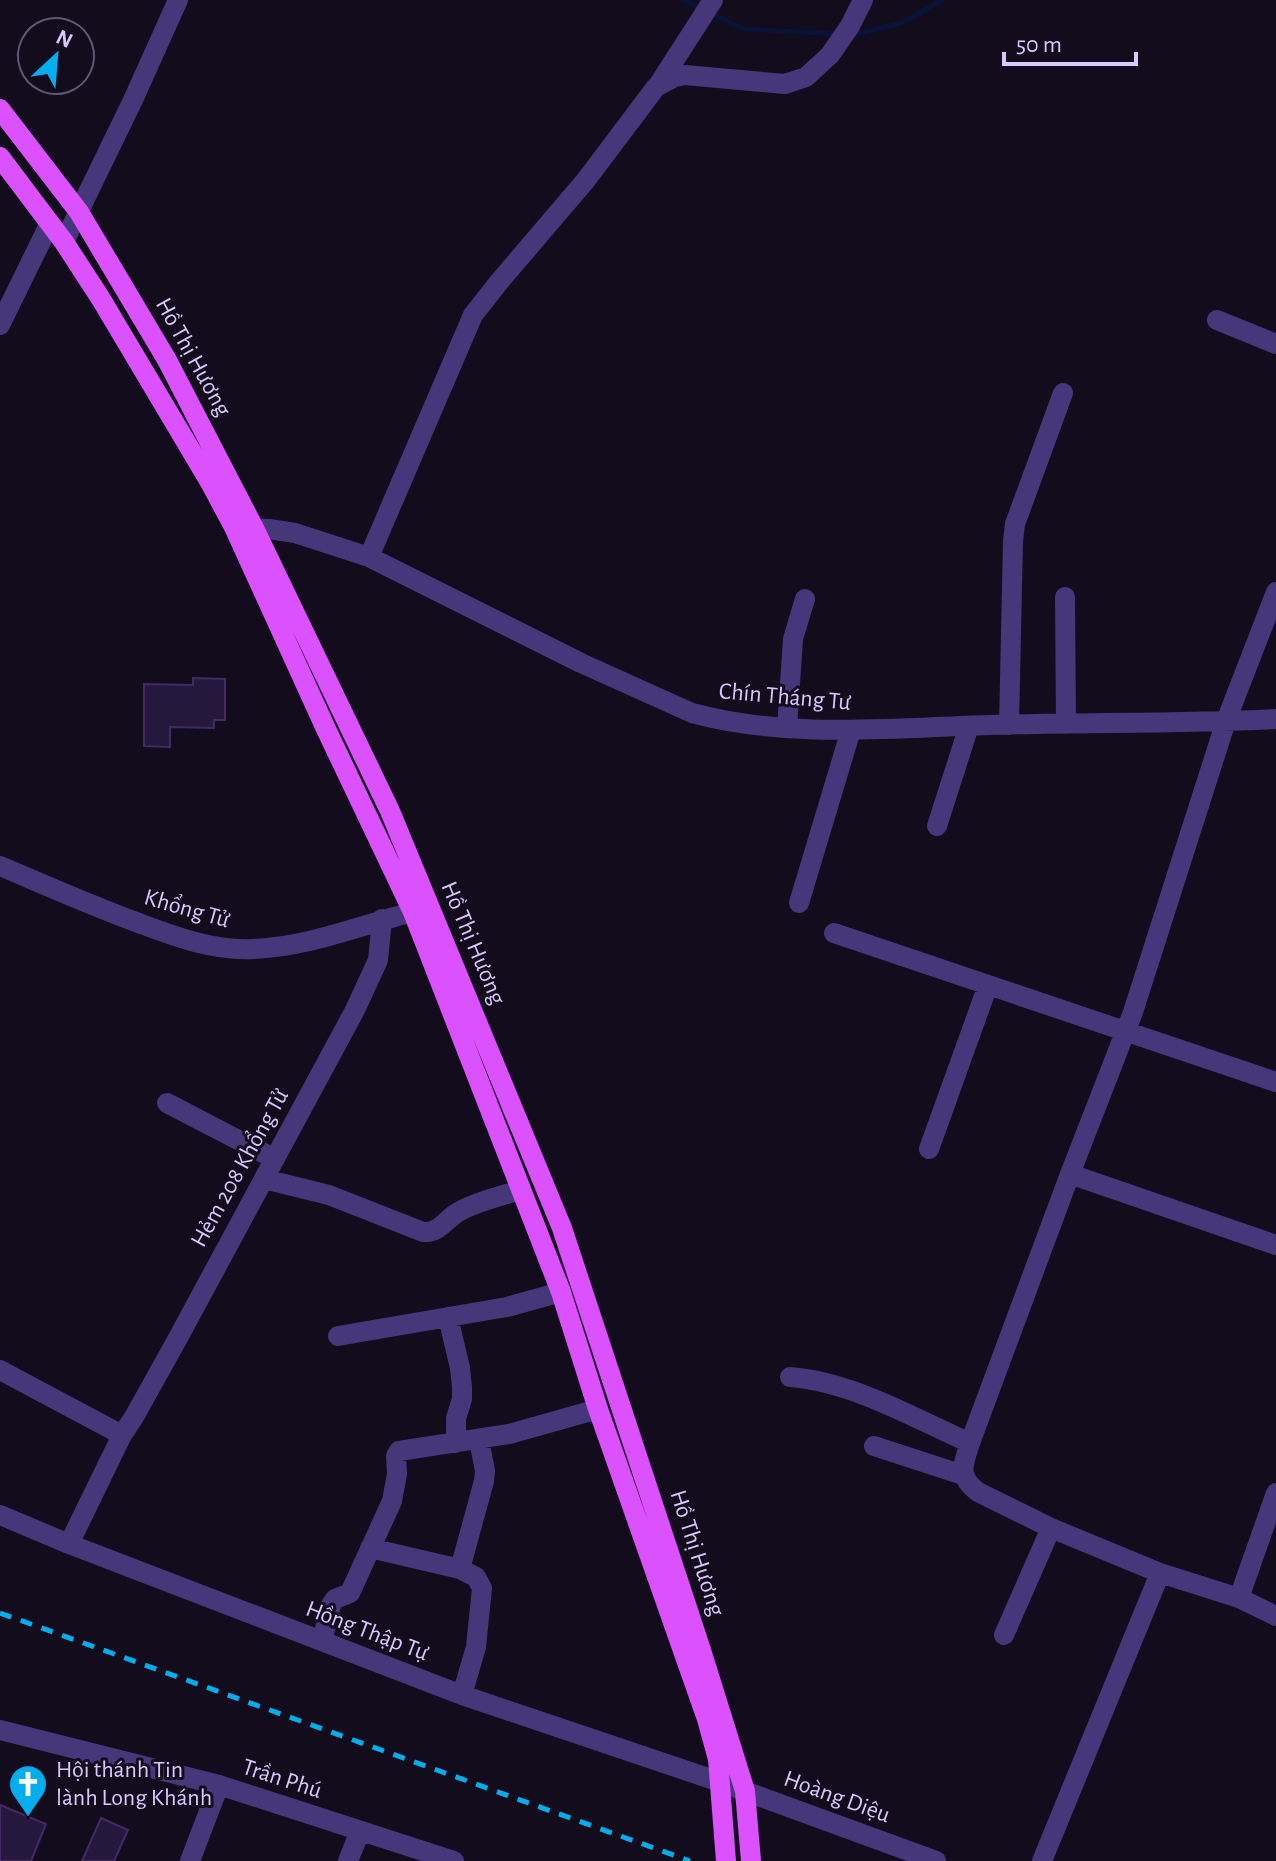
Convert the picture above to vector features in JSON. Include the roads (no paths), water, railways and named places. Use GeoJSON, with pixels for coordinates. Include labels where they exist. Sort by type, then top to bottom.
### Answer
{"type":"FeatureCollection","features":[{"type":"Feature","properties":{"kind":"main road","name":"Hồ Thị Hương"},"geometry":{"type":"LineString","coordinates":[[0,109],[74,205],[167,360],[413,912],[561,1292],[598,1409],[707,1719],[718,1759],[726,1861]]}},
{"type":"Feature","properties":{"kind":"main road","name":"Hồ Thị Hương"},"geometry":{"type":"LineString","coordinates":[[0,157],[64,242],[145,370],[211,484],[244,528],[390,811],[562,1228],[745,1791],[751,1861]]}},
{"type":"Feature","properties":{"kind":"main road"},"geometry":{"type":"LineString","coordinates":[[50,223],[74,205]]}},
{"type":"Feature","properties":{"kind":"street"},"geometry":{"type":"LineString","coordinates":[[64,242],[74,205],[133,100],[178,0]]}},
{"type":"Feature","properties":{"kind":"street"},"geometry":{"type":"LineString","coordinates":[[369,557],[473,315],[586,180],[656,87],[713,0]]}},
{"type":"Feature","properties":{"kind":"street"},"geometry":{"type":"LineString","coordinates":[[656,87],[685,75],[785,84],[806,77],[830,55],[863,0]]}},
{"type":"Feature","properties":{"kind":"street"},"geometry":{"type":"LineString","coordinates":[[1,319],[50,223]]}},
{"type":"Feature","properties":{"kind":"street"},"geometry":{"type":"LineString","coordinates":[[1217,320],[1276,344]]}},
{"type":"Feature","properties":{"kind":"street"},"geometry":{"type":"LineString","coordinates":[[1009,725],[1015,524],[1063,393]]}},
{"type":"Feature","properties":{"kind":"street","name":"Chín Tháng Tư"},"geometry":{"type":"LineString","coordinates":[[244,528],[295,533],[369,557],[581,663],[692,713],[745,724],[851,730],[1276,719]]}},
{"type":"Feature","properties":{"kind":"street"},"geometry":{"type":"LineString","coordinates":[[1276,592],[1226,721],[1126,1032],[963,1463],[963,1475],[978,1492],[1051,1528],[1160,1573],[1239,1598],[1276,1616]]}},
{"type":"Feature","properties":{"kind":"street"},"geometry":{"type":"LineString","coordinates":[[1065,597],[1066,724]]}},
{"type":"Feature","properties":{"kind":"street"},"geometry":{"type":"LineString","coordinates":[[787,728],[793,639],[805,599]]}},
{"type":"Feature","properties":{"kind":"street"},"geometry":{"type":"LineString","coordinates":[[937,826],[969,726]]}},
{"type":"Feature","properties":{"kind":"street"},"geometry":{"type":"LineString","coordinates":[[799,903],[851,730]]}},
{"type":"Feature","properties":{"kind":"street","name":"Khổng Tử"},"geometry":{"type":"LineString","coordinates":[[0,866],[113,913],[208,946],[242,949],[308,942],[413,912]]}},
{"type":"Feature","properties":{"kind":"street","name":"Hẻm 208 Khổng Tử"},"geometry":{"type":"LineString","coordinates":[[69,1544],[122,1435],[367,987],[378,960],[382,919]]}},
{"type":"Feature","properties":{"kind":"street"},"geometry":{"type":"LineString","coordinates":[[834,933],[1276,1082]]}},
{"type":"Feature","properties":{"kind":"street"},"geometry":{"type":"LineString","coordinates":[[929,1149],[988,985]]}},
{"type":"Feature","properties":{"kind":"street"},"geometry":{"type":"LineString","coordinates":[[167,1103],[275,1159]]}},
{"type":"Feature","properties":{"kind":"street"},"geometry":{"type":"LineString","coordinates":[[1070,1174],[1276,1245]]}},
{"type":"Feature","properties":{"kind":"street"},"geometry":{"type":"LineString","coordinates":[[264,1179],[329,1195],[410,1227],[431,1232],[438,1230],[459,1211],[521,1190]]}},
{"type":"Feature","properties":{"kind":"street"},"geometry":{"type":"LineString","coordinates":[[338,1336],[507,1307],[561,1292]]}},
{"type":"Feature","properties":{"kind":"street"},"geometry":{"type":"LineString","coordinates":[[448,1317],[462,1387],[456,1418],[456,1443]]}},
{"type":"Feature","properties":{"kind":"street"},"geometry":{"type":"LineString","coordinates":[[0,1370],[122,1435]]}},
{"type":"Feature","properties":{"kind":"street"},"geometry":{"type":"LineString","coordinates":[[790,1377],[814,1379],[857,1392],[970,1443]]}},
{"type":"Feature","properties":{"kind":"street"},"geometry":{"type":"LineString","coordinates":[[322,1641],[331,1605],[335,1599],[350,1593],[387,1515],[399,1451],[522,1431],[598,1409]]}},
{"type":"Feature","properties":{"kind":"street"},"geometry":{"type":"LineString","coordinates":[[460,1569],[484,1481],[479,1440]]}},
{"type":"Feature","properties":{"kind":"street"},"geometry":{"type":"LineString","coordinates":[[874,1446],[963,1475]]}},
{"type":"Feature","properties":{"kind":"street"},"geometry":{"type":"LineString","coordinates":[[1239,1598],[1276,1493]]}},
{"type":"Feature","properties":{"kind":"street","name":"Hồng Thập Tự"},"geometry":{"type":"LineString","coordinates":[[0,1515],[462,1695],[720,1782]]}},
{"type":"Feature","properties":{"kind":"street"},"geometry":{"type":"LineString","coordinates":[[1004,1635],[1051,1528]]}},
{"type":"Feature","properties":{"kind":"street"},"geometry":{"type":"LineString","coordinates":[[370,1548],[460,1569],[476,1577],[482,1588],[476,1647],[462,1695]]}},
{"type":"Feature","properties":{"kind":"street"},"geometry":{"type":"LineString","coordinates":[[1042,1861],[1160,1573]]}},
{"type":"Feature","properties":{"kind":"street","name":"Trần Phú"},"geometry":{"type":"LineString","coordinates":[[0,1730],[219,1785],[454,1861]]}},
{"type":"Feature","properties":{"kind":"street","name":"Hoàng Diệu"},"geometry":{"type":"LineString","coordinates":[[720,1782],[936,1861]]}},
{"type":"Feature","properties":{"kind":"street"},"geometry":{"type":"LineString","coordinates":[[190,1861],[219,1785]]}},
{"type":"Feature","properties":{"kind":"street"},"geometry":{"type":"LineString","coordinates":[[348,1861],[360,1831]]}},
{"type":"Feature","properties":{"kind":"waterway"},"geometry":{"type":"LineString","coordinates":[[684,0],[701,8]]}},
{"type":"Feature","properties":{"kind":"waterway"},"geometry":{"type":"LineString","coordinates":[[851,35],[902,23],[942,0]]}},
{"type":"Feature","properties":{"kind":"waterway"},"geometry":{"type":"LineString","coordinates":[[710,13],[744,29],[837,34]]}},
{"type":"Feature","properties":{"kind":"railway"},"geometry":{"type":"LineString","coordinates":[[0,1613],[690,1861]]}},
{"type":"Feature","properties":{"kind":"place","name":"Hội thánh Tin lành Long Khánh"},"geometry":{"type":"Point","coordinates":[28,1818]}}]}
